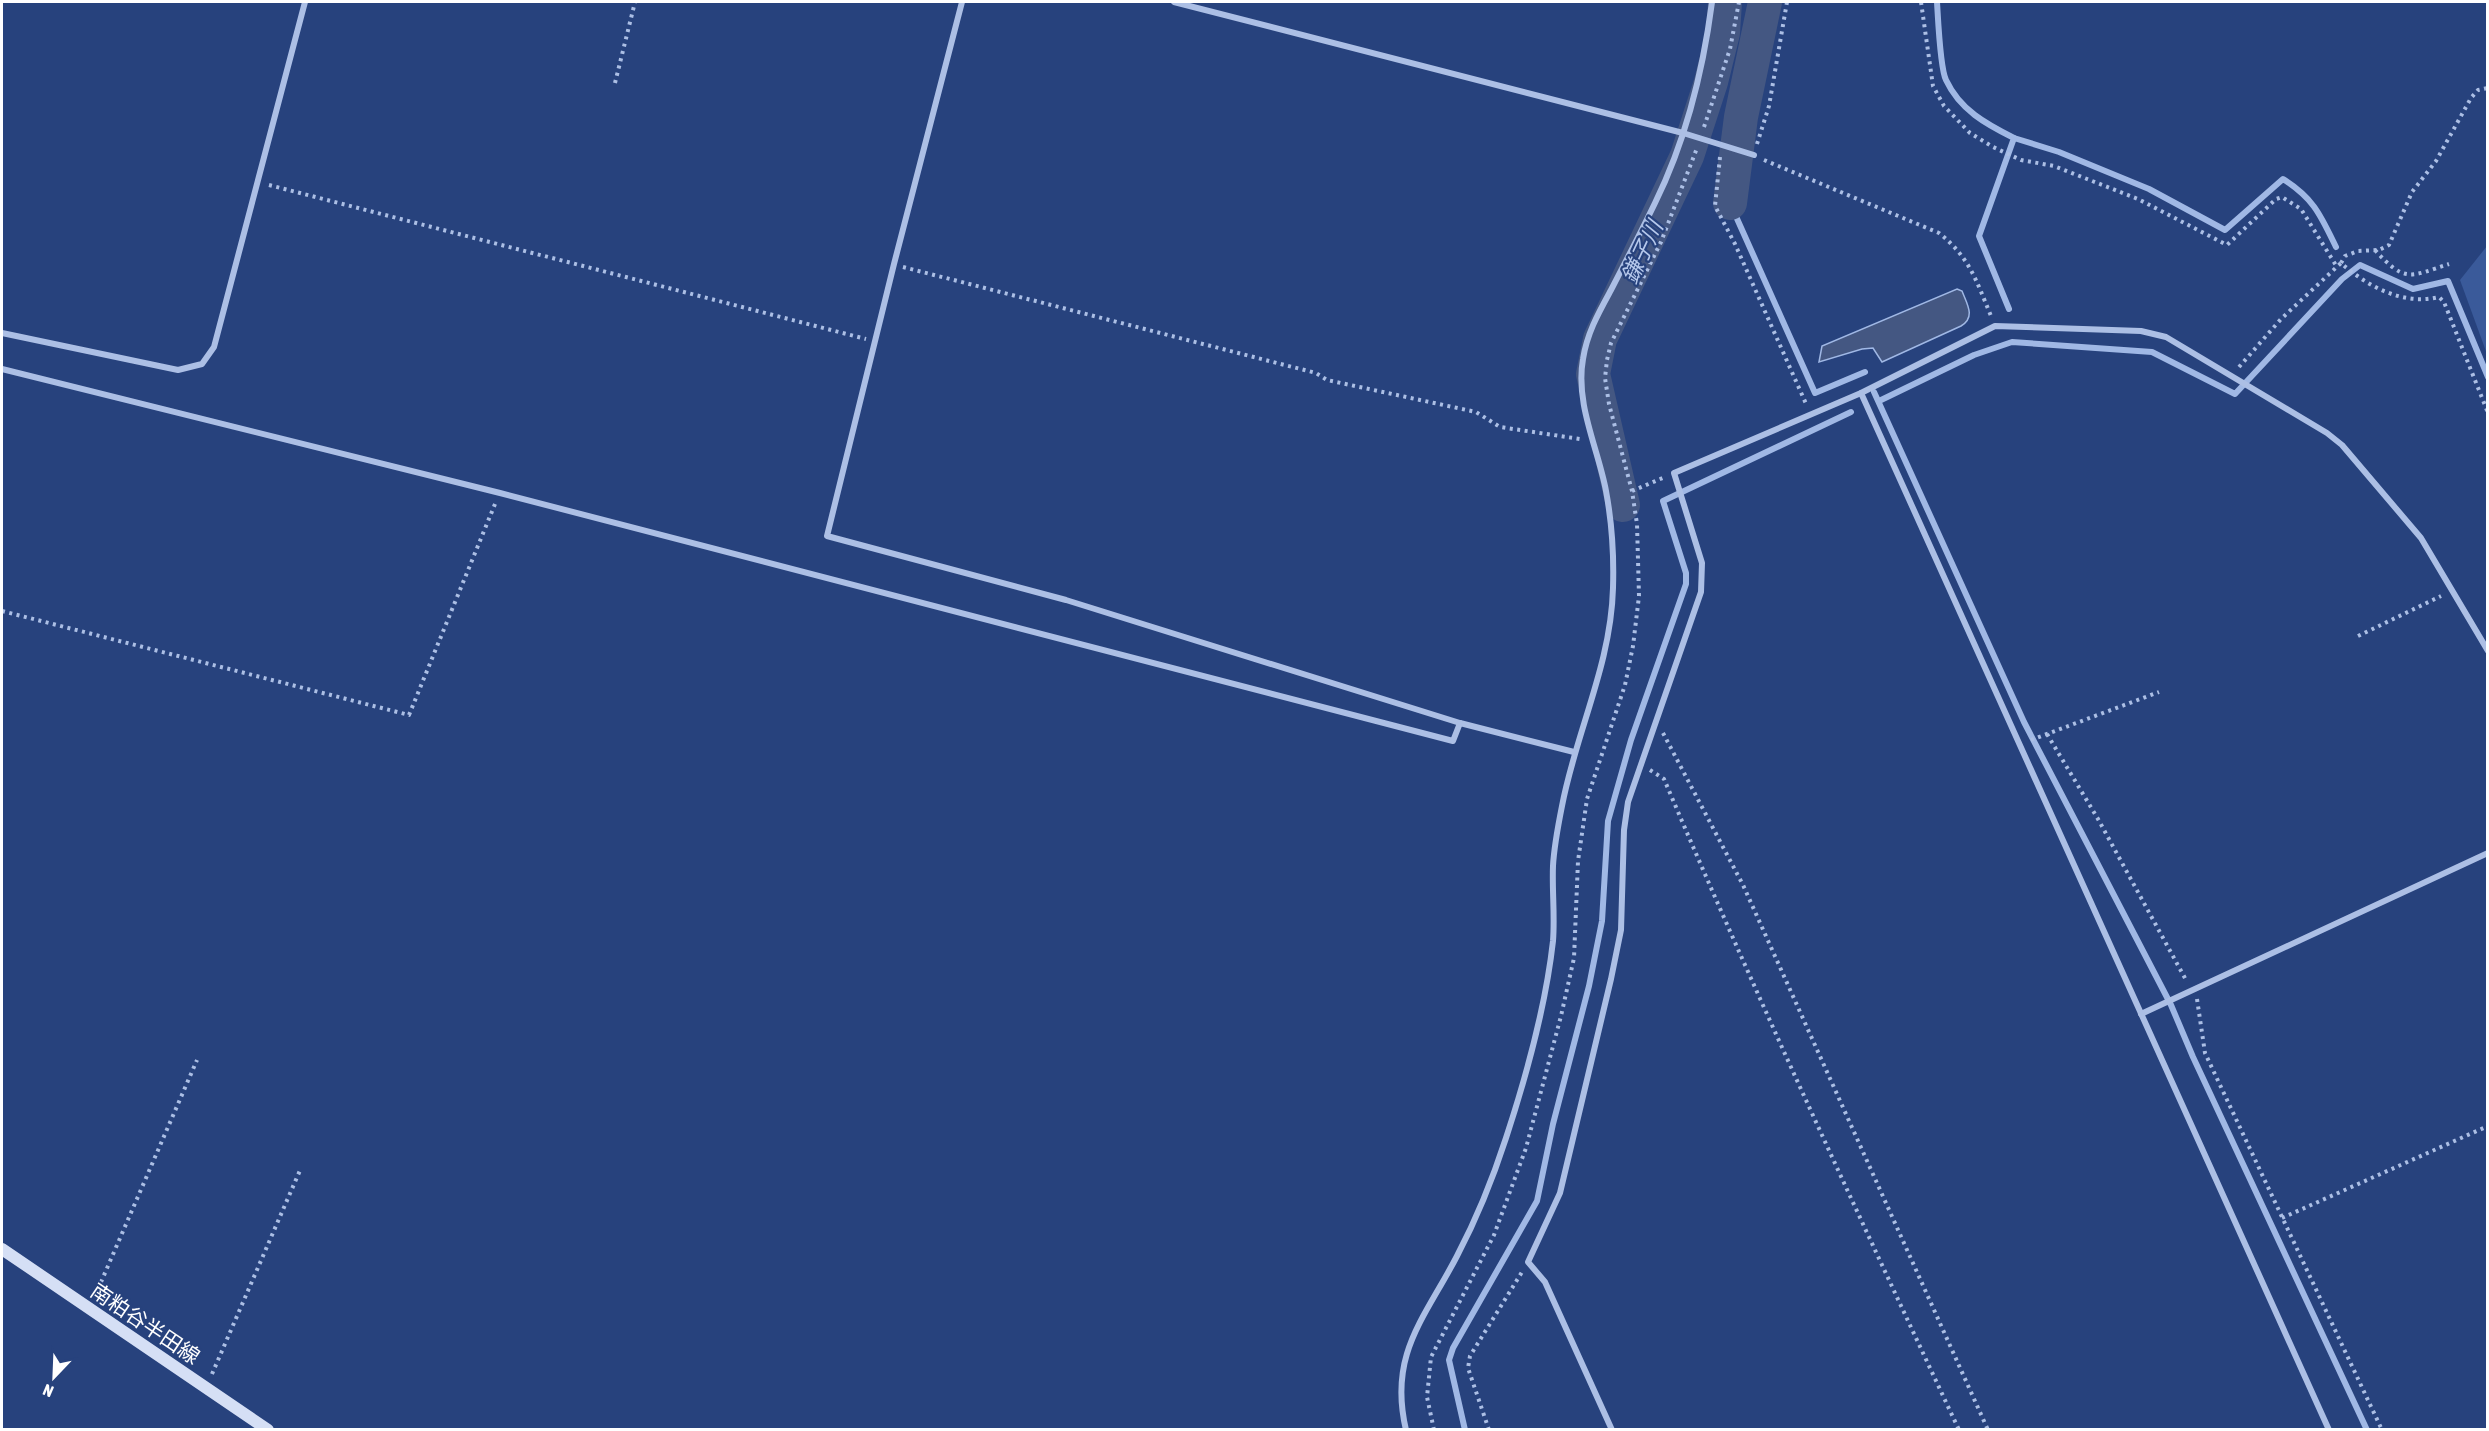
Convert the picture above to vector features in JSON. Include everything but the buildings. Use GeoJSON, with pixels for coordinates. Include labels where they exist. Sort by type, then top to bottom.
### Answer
{"type":"FeatureCollection","features":[{"type":"Feature","properties":{"kind":"main road","name":"南粕谷半田線"},"geometry":{"type":"LineString","coordinates":[[2,1249],[268,1430]]}},
{"type":"Feature","properties":{"kind":"street"},"geometry":{"type":"LineString","coordinates":[[2,333],[178,370],[202,364],[214,347],[305,2]]}},
{"type":"Feature","properties":{"kind":"street"},"geometry":{"type":"LineString","coordinates":[[962,2],[827,536],[1066,600],[1460,723],[1574,752]]}},
{"type":"Feature","properties":{"kind":"street"},"geometry":{"type":"LineString","coordinates":[[1174,2],[1683,133],[1754,155]]}},
{"type":"Feature","properties":{"kind":"street"},"geometry":{"type":"LineString","coordinates":[[1406,1430],[1402,1415],[1401,1375],[1411,1337],[1458,1255],[1494,1176],[1546,991],[1553,937],[1553,866],[1561,808],[1574,752],[1602,671],[1612,622],[1614,549],[1606,489],[1582,392],[1582,363],[1588,334],[1657,199],[1683,133],[1705,58],[1713,2]]}},
{"type":"Feature","properties":{"kind":"street"},"geometry":{"type":"LineString","coordinates":[[1612,1430],[1545,1282],[1528,1262],[1560,1193],[1611,979],[1620,930],[1624,830],[1628,802],[1701,592],[1702,563],[1674,473],[1861,393],[1995,326],[2141,331],[2166,337],[2327,433],[2342,445],[2421,538],[2487,651]]}},
{"type":"Feature","properties":{"kind":"street"},"geometry":{"type":"LineString","coordinates":[[2,369],[500,492],[1453,741],[1460,723]]}},
{"type":"Feature","properties":{"kind":"street"},"geometry":{"type":"LineString","coordinates":[[1861,393],[2329,1430]]}},
{"type":"Feature","properties":{"kind":"street"},"geometry":{"type":"LineString","coordinates":[[2140,1014],[2487,853]]}},
{"type":"Feature","properties":{"kind":"path"},"geometry":{"type":"LineString","coordinates":[[615,83],[635,2]]}},
{"type":"Feature","properties":{"kind":"path"},"geometry":{"type":"LineString","coordinates":[[1639,567],[1637,524],[1632,491],[1609,404],[1605,378],[1607,360],[1611,343],[1661,242],[1691,168],[1730,49],[1739,2]]}},
{"type":"Feature","properties":{"kind":"path"},"geometry":{"type":"LineString","coordinates":[[1787,2],[1768,106],[1754,155],[1939,233],[1957,247],[1972,269],[1995,326]]}},
{"type":"Feature","properties":{"kind":"path"},"geometry":{"type":"LineString","coordinates":[[1921,2],[1933,86],[1944,106],[1959,123],[1993,147],[2021,160],[2054,165],[2098,182],[2138,199],[2227,245],[2276,199],[2282,197],[2301,208],[2339,265],[2369,284],[2406,299],[2413,301],[2439,297],[2444,302],[2487,413]]}},
{"type":"Feature","properties":{"kind":"path"},"geometry":{"type":"LineString","coordinates":[[2232,375],[2281,320],[2339,265],[2345,256],[2389,245],[2412,192],[2436,161],[2471,98],[2478,90],[2487,88]]}},
{"type":"Feature","properties":{"kind":"path"},"geometry":{"type":"LineString","coordinates":[[1722,145],[1715,206],[1735,244],[1810,414]]}},
{"type":"Feature","properties":{"kind":"path"},"geometry":{"type":"LineString","coordinates":[[257,182],[875,341]]}},
{"type":"Feature","properties":{"kind":"path"},"geometry":{"type":"LineString","coordinates":[[2375,250],[2394,270],[2414,276],[2449,264]]}},
{"type":"Feature","properties":{"kind":"path"},"geometry":{"type":"LineString","coordinates":[[894,264],[1316,372],[1327,380],[1476,412],[1500,428],[1582,440],[1592,438]]}},
{"type":"Feature","properties":{"kind":"path"},"geometry":{"type":"LineString","coordinates":[[1632,491],[1674,473]]}},
{"type":"Feature","properties":{"kind":"path"},"geometry":{"type":"LineString","coordinates":[[2,612],[409,715],[500,492]]}},
{"type":"Feature","properties":{"kind":"path"},"geometry":{"type":"LineString","coordinates":[[2358,636],[2452,591]]}},
{"type":"Feature","properties":{"kind":"path"},"geometry":{"type":"LineString","coordinates":[[2019,745],[2158,692]]}},
{"type":"Feature","properties":{"kind":"path"},"geometry":{"type":"LineString","coordinates":[[1655,723],[1666,736],[1743,885],[1988,1430]]}},
{"type":"Feature","properties":{"kind":"path"},"geometry":{"type":"LineString","coordinates":[[2047,734],[2098,819],[2198,1000],[2205,1053],[2382,1430]]}},
{"type":"Feature","properties":{"kind":"path"},"geometry":{"type":"LineString","coordinates":[[1640,766],[1664,779],[1725,923],[1839,1175],[1959,1430]]}},
{"type":"Feature","properties":{"kind":"path"},"geometry":{"type":"LineString","coordinates":[[88,1308],[101,1288],[198,1060]]}},
{"type":"Feature","properties":{"kind":"path"},"geometry":{"type":"LineString","coordinates":[[2282,1218],[2487,1126]]}},
{"type":"Feature","properties":{"kind":"path"},"geometry":{"type":"LineString","coordinates":[[202,1386],[212,1373],[301,1168]]}},
{"type":"Feature","properties":{"kind":"path"},"geometry":{"type":"LineString","coordinates":[[1489,1430],[1468,1368],[1470,1356],[1528,1262]]}},
{"type":"Feature","properties":{"kind":"shaded area"},"geometry":{"type":"Polygon","coordinates":[[[2487,246],[2487,354],[2460,280],[2487,246]]]}},
{"type":"Feature","properties":{"kind":"shaded area"},"geometry":{"type":"Polygon","coordinates":[[[1957,289],[1962,291],[1969,310],[1968,319],[1961,326],[1882,362],[1873,348],[1819,362],[1822,346],[1957,289]]]}},
{"type":"Feature","properties":{"kind":"waterway","name":"鎌子川"},"geometry":{"type":"LineString","coordinates":[[1623,505],[1593,374],[1600,339],[1687,156],[1711,82],[1723,33],[1725,2]]}},
{"type":"Feature","properties":{"kind":"waterway","name":"鎌子川"},"geometry":{"type":"LineString","coordinates":[[1730,203],[1741,117],[1765,2]]}},
{"type":"Feature","properties":{"kind":"waterway"},"geometry":{"type":"LineString","coordinates":[[1937,2],[1942,65],[1952,91],[1975,115],[2014,138],[1979,236],[2009,309]]}},
{"type":"Feature","properties":{"kind":"waterway"},"geometry":{"type":"LineString","coordinates":[[2014,138],[2059,152],[2149,189],[2225,230],[2283,179],[2302,193],[2315,208],[2336,247]]}},
{"type":"Feature","properties":{"kind":"waterway"},"geometry":{"type":"LineString","coordinates":[[1730,203],[1815,393],[1865,372]]}},
{"type":"Feature","properties":{"kind":"waterway"},"geometry":{"type":"LineString","coordinates":[[1879,401],[1974,355],[2012,342],[2152,352],[2235,394],[2342,279],[2360,265],[2413,289],[2448,281],[2488,377]]}},
{"type":"Feature","properties":{"kind":"waterway"},"geometry":{"type":"LineString","coordinates":[[1874,392],[2024,722],[2171,1005],[2367,1430]]}},
{"type":"Feature","properties":{"kind":"waterway"},"geometry":{"type":"LineString","coordinates":[[1465,1430],[1449,1360],[1453,1348],[1537,1201],[1553,1124],[1589,986],[1602,921],[1608,821],[1631,740],[1686,584],[1686,573],[1663,501],[1851,412]]}}]}
